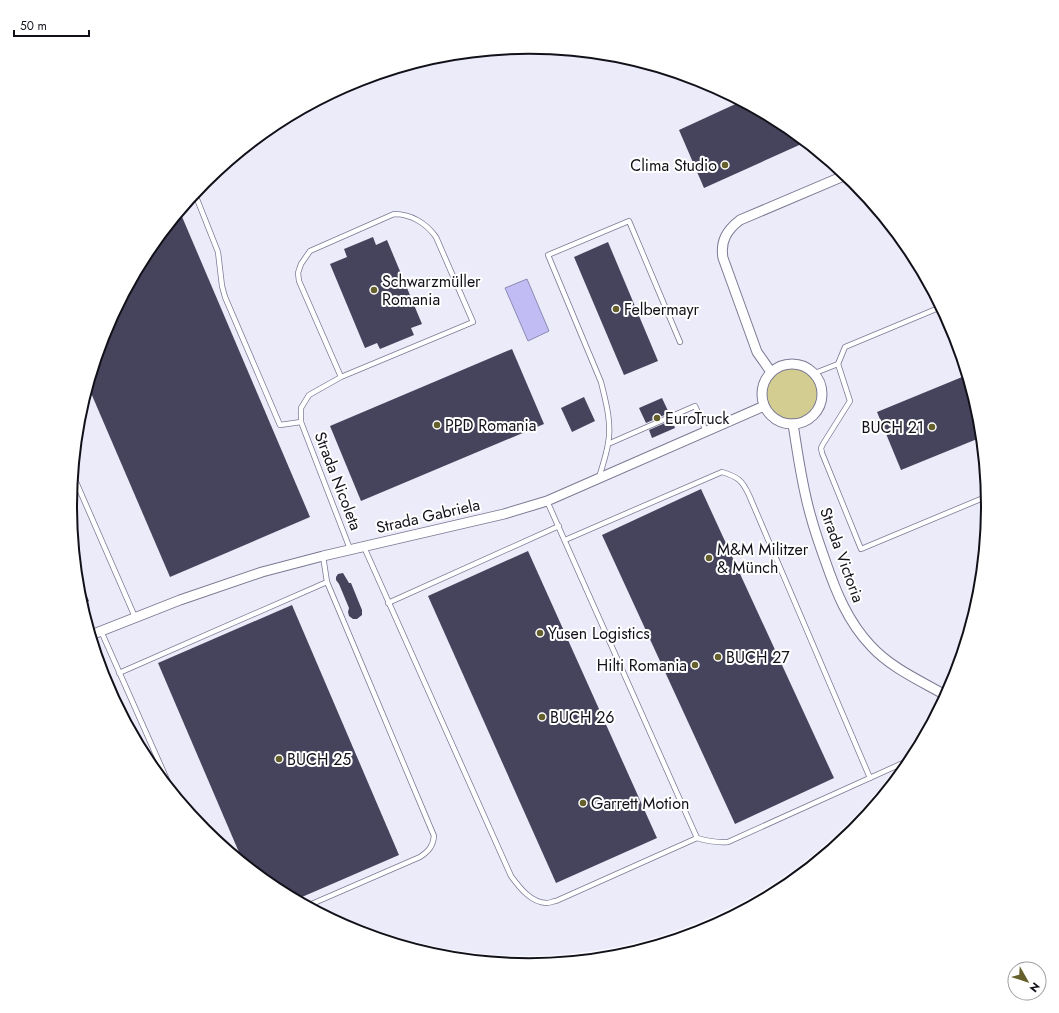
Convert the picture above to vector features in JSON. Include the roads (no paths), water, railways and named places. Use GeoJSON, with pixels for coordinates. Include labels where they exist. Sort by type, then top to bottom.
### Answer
{"type":"FeatureCollection","features":[{"type":"Feature","properties":{"kind":"street"},"geometry":{"type":"LineString","coordinates":[[771,372],[756,352],[723,258],[722,251],[725,237],[728,231],[740,220],[840,178]]}},
{"type":"Feature","properties":{"kind":"street"},"geometry":{"type":"LineString","coordinates":[[793,363],[801,364],[815,373],[820,382],[822,401],[818,410],[812,417],[803,422],[793,424],[776,420],[768,414],[764,406],[761,391],[766,377],[771,372],[777,367],[793,363]]}},
{"type":"Feature","properties":{"kind":"street","name":"Strada Gabriela"},"geometry":{"type":"LineString","coordinates":[[95,633],[227,583],[350,549],[504,514],[548,501],[764,406]]}},
{"type":"Feature","properties":{"kind":"street","name":"Strada Victoria"},"geometry":{"type":"LineString","coordinates":[[793,424],[810,517],[831,577],[847,614],[858,632],[885,659],[942,693]]}},
{"type":"Feature","properties":{"kind":"lane"},"geometry":{"type":"LineString","coordinates":[[197,200],[218,252],[222,286],[225,297],[280,425],[301,422],[301,408],[309,395],[341,377],[473,322],[436,237],[431,230],[418,220],[403,214],[394,214],[310,251],[301,264],[298,273],[299,281],[341,377]]}},
{"type":"Feature","properties":{"kind":"lane"},"geometry":{"type":"LineString","coordinates":[[599,478],[608,444],[606,399],[602,382],[548,255],[629,221],[680,342]]}},
{"type":"Feature","properties":{"kind":"lane"},"geometry":{"type":"LineString","coordinates":[[936,309],[847,346],[844,349],[838,364],[850,401],[821,448],[822,453],[861,549],[982,499]]}},
{"type":"Feature","properties":{"kind":"lane"},"geometry":{"type":"LineString","coordinates":[[815,373],[838,364]]}},
{"type":"Feature","properties":{"kind":"lane"},"geometry":{"type":"LineString","coordinates":[[608,444],[695,406],[706,431]]}},
{"type":"Feature","properties":{"kind":"lane","name":"Strada Nicoleta"},"geometry":{"type":"LineString","coordinates":[[301,422],[350,549]]}},
{"type":"Feature","properties":{"kind":"lane"},"geometry":{"type":"LineString","coordinates":[[565,540],[722,472],[735,476],[744,484],[749,495],[870,778]]}},
{"type":"Feature","properties":{"kind":"lane"},"geometry":{"type":"LineString","coordinates":[[78,486],[135,617]]}},
{"type":"Feature","properties":{"kind":"lane"},"geometry":{"type":"LineString","coordinates":[[548,501],[697,838]]}},
{"type":"Feature","properties":{"kind":"lane"},"geometry":{"type":"LineString","coordinates":[[388,603],[559,526]]}},
{"type":"Feature","properties":{"kind":"lane"},"geometry":{"type":"LineString","coordinates":[[364,547],[511,876],[526,893],[536,900],[546,903],[556,901],[697,838],[719,843],[728,842],[902,764]]}},
{"type":"Feature","properties":{"kind":"lane"},"geometry":{"type":"LineString","coordinates":[[313,903],[420,857],[429,851],[433,844],[434,836],[327,582],[323,556]]}},
{"type":"Feature","properties":{"kind":"lane"},"geometry":{"type":"LineString","coordinates":[[119,673],[327,582]]}},
{"type":"Feature","properties":{"kind":"lane"},"geometry":{"type":"LineString","coordinates":[[101,631],[163,772]]}},
{"type":"Feature","properties":{"kind":"place","name":"Clima Studio"},"geometry":{"type":"Point","coordinates":[725,165]}},
{"type":"Feature","properties":{"kind":"place","name":"Schwarzmüller Romania"},"geometry":{"type":"Point","coordinates":[374,290]}},
{"type":"Feature","properties":{"kind":"place","name":"Felbermayr"},"geometry":{"type":"Point","coordinates":[616,309]}},
{"type":"Feature","properties":{"kind":"place","name":"EuroTruck"},"geometry":{"type":"Point","coordinates":[657,418]}},
{"type":"Feature","properties":{"kind":"place","name":"PPD Romania"},"geometry":{"type":"Point","coordinates":[437,425]}},
{"type":"Feature","properties":{"kind":"place","name":"BUCH 21"},"geometry":{"type":"Point","coordinates":[932,427]}},
{"type":"Feature","properties":{"kind":"place","name":"M&M Militzer & Münch"},"geometry":{"type":"Point","coordinates":[709,558]}},
{"type":"Feature","properties":{"kind":"place","name":"Yusen Logistics"},"geometry":{"type":"Point","coordinates":[540,633]}},
{"type":"Feature","properties":{"kind":"place","name":"BUCH 27"},"geometry":{"type":"Point","coordinates":[718,657]}},
{"type":"Feature","properties":{"kind":"place","name":"Hilti Romania"},"geometry":{"type":"Point","coordinates":[695,665]}},
{"type":"Feature","properties":{"kind":"place","name":"BUCH 26"},"geometry":{"type":"Point","coordinates":[542,717]}},
{"type":"Feature","properties":{"kind":"place","name":"BUCH 25"},"geometry":{"type":"Point","coordinates":[279,759]}},
{"type":"Feature","properties":{"kind":"place","name":"Garrett Motion"},"geometry":{"type":"Point","coordinates":[583,803]}}]}
